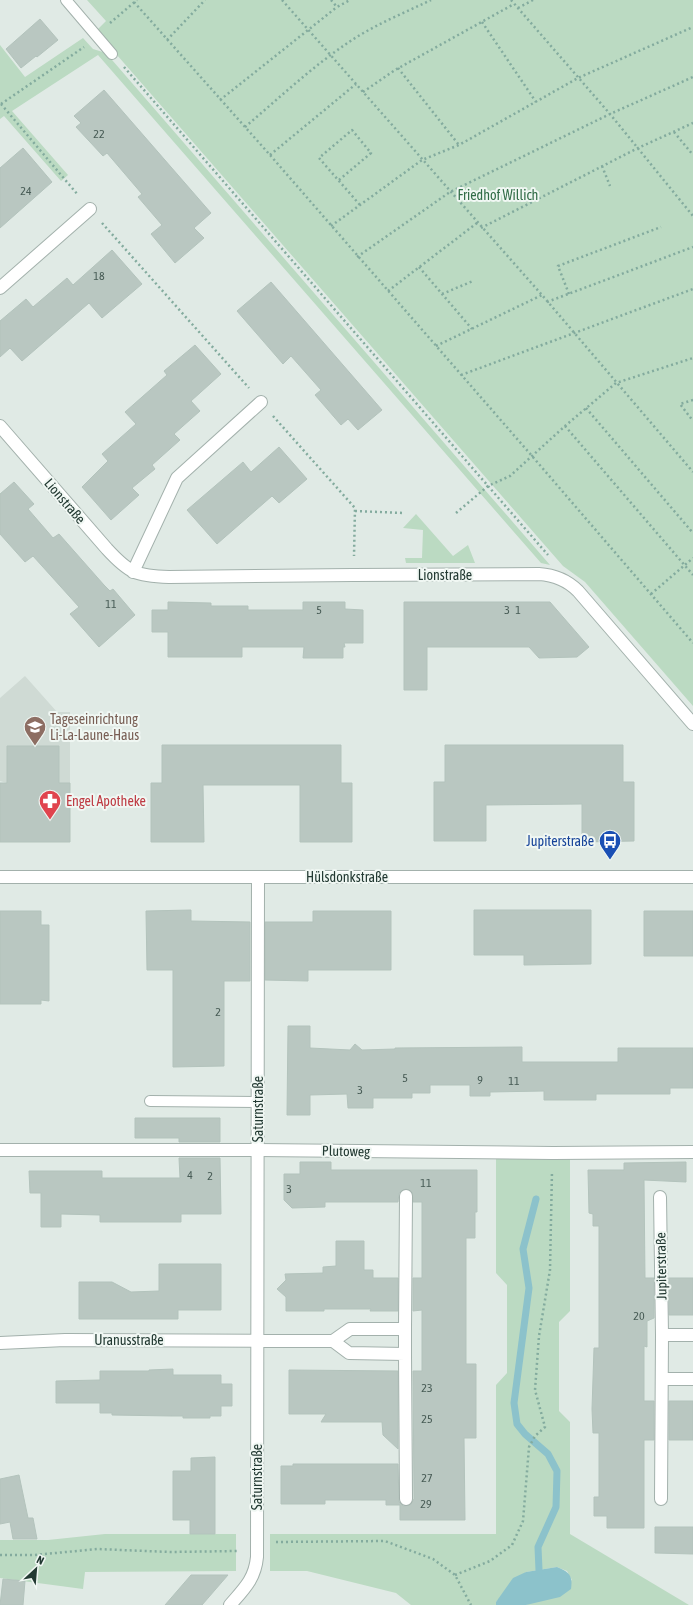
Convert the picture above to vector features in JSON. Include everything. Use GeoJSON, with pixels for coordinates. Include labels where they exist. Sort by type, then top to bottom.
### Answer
{"type":"FeatureCollection","features":[{"type":"Feature","properties":{"kind":"street"},"geometry":{"type":"LineString","coordinates":[[0,288],[90,209]]}},
{"type":"Feature","properties":{"kind":"street"},"geometry":{"type":"LineString","coordinates":[[133,572],[177,478],[261,402]]}},
{"type":"Feature","properties":{"kind":"street","name":"Lionstraße"},"geometry":{"type":"LineString","coordinates":[[0,426],[119,562],[133,572],[150,577],[169,578],[539,574],[552,576],[562,579],[578,591],[693,724]]}},
{"type":"Feature","properties":{"kind":"street","name":"Hülsdonkstraße"},"geometry":{"type":"LineString","coordinates":[[0,877],[693,877]]}},
{"type":"Feature","properties":{"kind":"street","name":"Saturnstraße"},"geometry":{"type":"LineString","coordinates":[[230,1605],[250,1581],[256,1569],[257,1548],[258,877]]}},
{"type":"Feature","properties":{"kind":"street","name":"Plutoweg"},"geometry":{"type":"LineString","coordinates":[[0,1150],[258,1150],[553,1153],[693,1152]]}},
{"type":"Feature","properties":{"kind":"street"},"geometry":{"type":"LineString","coordinates":[[406,1196],[406,1499]]}},
{"type":"Feature","properties":{"kind":"street","name":"Jupiterstraße"},"geometry":{"type":"LineString","coordinates":[[660,1197],[662,1334],[661,1499]]}},
{"type":"Feature","properties":{"kind":"street"},"geometry":{"type":"LineString","coordinates":[[257,1340],[333,1341],[350,1329],[405,1329]]}},
{"type":"Feature","properties":{"kind":"street"},"geometry":{"type":"LineString","coordinates":[[662,1334],[693,1335]]}},
{"type":"Feature","properties":{"kind":"street","name":"Uranusstraße"},"geometry":{"type":"LineString","coordinates":[[0,1343],[44,1340],[257,1340]]}},
{"type":"Feature","properties":{"kind":"street"},"geometry":{"type":"LineString","coordinates":[[333,1341],[349,1353],[405,1354]]}},
{"type":"Feature","properties":{"kind":"street"},"geometry":{"type":"LineString","coordinates":[[662,1379],[693,1379]]}},
{"type":"Feature","properties":{"kind":"lane"},"geometry":{"type":"LineString","coordinates":[[66,0],[112,54]]}},
{"type":"Feature","properties":{"kind":"lane"},"geometry":{"type":"LineString","coordinates":[[150,1101],[258,1102]]}},
{"type":"Feature","properties":{"kind":"path"},"geometry":{"type":"LineString","coordinates":[[136,0],[113,19],[98,37],[0,104],[90,209],[355,508],[353,575]]}},
{"type":"Feature","properties":{"kind":"path"},"geometry":{"type":"LineString","coordinates":[[167,40],[205,0]]}},
{"type":"Feature","properties":{"kind":"path"},"geometry":{"type":"LineString","coordinates":[[282,0],[481,228],[542,295],[693,472]]}},
{"type":"Feature","properties":{"kind":"path"},"geometry":{"type":"LineString","coordinates":[[331,0],[337,7]]}},
{"type":"Feature","properties":{"kind":"path"},"geometry":{"type":"LineString","coordinates":[[220,100],[308,29],[337,7],[350,0]]}},
{"type":"Feature","properties":{"kind":"path"},"geometry":{"type":"LineString","coordinates":[[244,127],[330,55],[364,32],[431,0]]}},
{"type":"Feature","properties":{"kind":"path"},"geometry":{"type":"LineString","coordinates":[[511,0],[610,114],[693,216]]}},
{"type":"Feature","properties":{"kind":"path"},"geometry":{"type":"LineString","coordinates":[[518,8],[533,0]]}},
{"type":"Feature","properties":{"kind":"path"},"geometry":{"type":"LineString","coordinates":[[134,2],[270,155],[693,643]]}},
{"type":"Feature","properties":{"kind":"path"},"geometry":{"type":"LineString","coordinates":[[362,92],[398,68],[514,4]]}},
{"type":"Feature","properties":{"kind":"path"},"geometry":{"type":"LineString","coordinates":[[482,22],[536,102]]}},
{"type":"Feature","properties":{"kind":"path"},"geometry":{"type":"LineString","coordinates":[[330,226],[422,160],[459,145],[578,78],[693,27]]}},
{"type":"Feature","properties":{"kind":"path"},"geometry":{"type":"LineString","coordinates":[[112,54],[550,558]]}},
{"type":"Feature","properties":{"kind":"path"},"geometry":{"type":"LineString","coordinates":[[398,68],[459,145]]}},
{"type":"Feature","properties":{"kind":"path"},"geometry":{"type":"LineString","coordinates":[[358,257],[450,192],[610,114],[693,77]]}},
{"type":"Feature","properties":{"kind":"path"},"geometry":{"type":"LineString","coordinates":[[270,155],[356,84]]}},
{"type":"Feature","properties":{"kind":"path"},"geometry":{"type":"LineString","coordinates":[[481,228],[638,148],[693,123]]}},
{"type":"Feature","properties":{"kind":"path"},"geometry":{"type":"LineString","coordinates":[[339,180],[372,152],[352,130],[319,158],[360,205]]}},
{"type":"Feature","properties":{"kind":"path"},"geometry":{"type":"LineString","coordinates":[[674,132],[693,155]]}},
{"type":"Feature","properties":{"kind":"path"},"geometry":{"type":"LineString","coordinates":[[602,166],[610,186]]}},
{"type":"Feature","properties":{"kind":"path"},"geometry":{"type":"LineString","coordinates":[[388,291],[478,223]]}},
{"type":"Feature","properties":{"kind":"path"},"geometry":{"type":"LineString","coordinates":[[569,294],[558,266],[661,227]]}},
{"type":"Feature","properties":{"kind":"path"},"geometry":{"type":"LineString","coordinates":[[547,302],[693,247]]}},
{"type":"Feature","properties":{"kind":"path"},"geometry":{"type":"LineString","coordinates":[[419,267],[472,329]]}},
{"type":"Feature","properties":{"kind":"path"},"geometry":{"type":"LineString","coordinates":[[442,294],[473,281]]}},
{"type":"Feature","properties":{"kind":"path"},"geometry":{"type":"LineString","coordinates":[[461,375],[693,289]]}},
{"type":"Feature","properties":{"kind":"path"},"geometry":{"type":"LineString","coordinates":[[436,346],[542,295]]}},
{"type":"Feature","properties":{"kind":"path"},"geometry":{"type":"LineString","coordinates":[[456,513],[488,486],[510,476],[565,426],[616,383],[693,358]]}},
{"type":"Feature","properties":{"kind":"path"},"geometry":{"type":"LineString","coordinates":[[693,400],[680,404],[693,421]]}},
{"type":"Feature","properties":{"kind":"path"},"geometry":{"type":"LineString","coordinates":[[586,408],[693,533]]}},
{"type":"Feature","properties":{"kind":"path"},"geometry":{"type":"LineString","coordinates":[[565,426],[693,575]]}},
{"type":"Feature","properties":{"kind":"path"},"geometry":{"type":"LineString","coordinates":[[355,511],[403,513]]}},
{"type":"Feature","properties":{"kind":"path"},"geometry":{"type":"LineString","coordinates":[[651,594],[693,558]]}},
{"type":"Feature","properties":{"kind":"path"},"geometry":{"type":"LineString","coordinates":[[455,1576],[490,1561],[512,1544],[523,1521],[529,1448],[535,1436],[545,1427],[535,1390],[539,1336],[550,1270],[553,1153]]}},
{"type":"Feature","properties":{"kind":"path"},"geometry":{"type":"LineString","coordinates":[[0,1555],[35,1555],[96,1549],[170,1552],[233,1552],[257,1548],[274,1542],[385,1540],[433,1559],[455,1576],[471,1605]]}},
{"type":"Feature","properties":{"kind":"shaded area","name":"Tageseinrichtung Li-La-Laune-Haus"},"geometry":{"type":"Polygon","coordinates":[[[25,676],[57,712],[70,712],[70,783],[7,783],[0,781],[0,698],[25,676]]]}},
{"type":"Feature","properties":{"kind":"green space","name":"Friedhof Willich"},"geometry":{"type":"Polygon","coordinates":[[[87,0],[693,0],[693,706],[585,582],[563,566],[96,31],[106,21],[87,0]]]}},
{"type":"Feature","properties":{"kind":"green space"},"geometry":{"type":"Polygon","coordinates":[[[83,38],[93,49],[106,53],[550,565],[541,563],[98,55],[12,111],[68,175],[61,181],[4,116],[0,119],[0,45],[25,77],[83,38]]]}},
{"type":"Feature","properties":{"kind":"green space"},"geometry":{"type":"Polygon","coordinates":[[[416,514],[453,556],[468,545],[475,563],[406,563],[405,558],[422,558],[423,530],[403,528],[416,514]]]}},
{"type":"Feature","properties":{"kind":"green space"},"geometry":{"type":"Polygon","coordinates":[[[496,1159],[570,1159],[570,1311],[559,1322],[559,1411],[570,1422],[570,1534],[689,1605],[526,1605],[572,1580],[567,1571],[557,1567],[526,1572],[496,1602],[496,1605],[411,1605],[396,1593],[307,1571],[270,1571],[270,1534],[496,1534],[496,1385],[507,1373],[507,1285],[496,1273],[496,1159]]]}},
{"type":"Feature","properties":{"kind":"green space"},"geometry":{"type":"Polygon","coordinates":[[[105,1534],[236,1534],[236,1571],[85,1572],[83,1589],[0,1578],[0,1540],[48,1540],[105,1534]]]}},
{"type":"Feature","properties":{"kind":"water"},"geometry":{"type":"Polygon","coordinates":[[[557,1567],[567,1572],[571,1577],[571,1589],[560,1597],[526,1605],[496,1605],[496,1602],[513,1578],[526,1572],[557,1567]]]}},
{"type":"Feature","properties":{"kind":"building"},"geometry":{"type":"Polygon","coordinates":[[[40,19],[58,40],[21,68],[6,49],[40,19]]]}},
{"type":"Feature","properties":{"kind":"building"},"geometry":{"type":"Polygon","coordinates":[[[104,90],[211,213],[194,228],[204,238],[175,263],[151,234],[162,225],[138,197],[142,194],[107,153],[103,156],[76,127],[81,123],[74,116],[104,90]]]}},
{"type":"Feature","properties":{"kind":"building"},"geometry":{"type":"Polygon","coordinates":[[[23,148],[52,182],[0,228],[0,168],[23,148]]]}},
{"type":"Feature","properties":{"kind":"building"},"geometry":{"type":"Polygon","coordinates":[[[112,250],[142,284],[102,318],[89,303],[22,361],[10,348],[0,357],[0,321],[26,299],[33,307],[67,278],[73,285],[112,250]]]}},
{"type":"Feature","properties":{"kind":"building"},"geometry":{"type":"Polygon","coordinates":[[[271,282],[382,410],[358,430],[348,419],[341,425],[315,395],[321,390],[291,356],[283,364],[237,311],[271,282]]]}},
{"type":"Feature","properties":{"kind":"building"},"geometry":{"type":"Polygon","coordinates":[[[195,345],[221,374],[191,401],[200,411],[174,434],[180,440],[152,465],[155,469],[132,488],[139,495],[111,520],[82,487],[108,461],[102,454],[136,424],[125,412],[167,375],[164,371],[195,345]]]}},
{"type":"Feature","properties":{"kind":"building"},"geometry":{"type":"Polygon","coordinates":[[[279,447],[307,479],[279,503],[272,496],[217,544],[187,510],[243,462],[251,472],[279,447]]]}},
{"type":"Feature","properties":{"kind":"building"},"geometry":{"type":"Polygon","coordinates":[[[14,482],[34,504],[28,509],[53,538],[59,534],[104,585],[110,591],[113,589],[135,615],[99,647],[70,614],[79,607],[33,556],[25,562],[0,534],[0,494],[14,482]]]}},
{"type":"Feature","properties":{"kind":"building"},"geometry":{"type":"Polygon","coordinates":[[[168,602],[211,603],[211,606],[248,606],[248,610],[303,610],[303,602],[345,602],[345,609],[363,610],[363,643],[344,643],[345,647],[343,647],[343,658],[303,658],[304,647],[242,647],[242,657],[168,657],[168,632],[152,632],[152,610],[168,610],[168,602]]]}},
{"type":"Feature","properties":{"kind":"building"},"geometry":{"type":"Polygon","coordinates":[[[404,602],[550,602],[589,647],[577,657],[539,658],[529,647],[427,647],[427,690],[404,690],[404,602]]]}},
{"type":"Feature","properties":{"kind":"building"},"geometry":{"type":"Polygon","coordinates":[[[162,745],[341,745],[341,783],[352,783],[352,842],[300,842],[300,785],[203,785],[204,842],[151,842],[151,783],[162,783],[162,745]]]}},
{"type":"Feature","properties":{"kind":"building"},"geometry":{"type":"Polygon","coordinates":[[[445,745],[623,745],[623,782],[634,782],[634,841],[582,842],[582,804],[486,805],[486,841],[434,841],[434,782],[445,782],[445,745]]]}},
{"type":"Feature","properties":{"kind":"building"},"geometry":{"type":"Polygon","coordinates":[[[7,746],[59,746],[59,783],[70,783],[70,842],[0,842],[0,783],[7,783],[7,746]]]}},
{"type":"Feature","properties":{"kind":"building"},"geometry":{"type":"Polygon","coordinates":[[[191,910],[191,921],[250,922],[250,981],[224,981],[224,1066],[173,1067],[173,970],[147,970],[146,911],[191,910]]]}},
{"type":"Feature","properties":{"kind":"building"},"geometry":{"type":"Polygon","coordinates":[[[474,910],[591,910],[591,964],[524,965],[524,955],[474,955],[474,910]]]}},
{"type":"Feature","properties":{"kind":"building"},"geometry":{"type":"Polygon","coordinates":[[[0,911],[41,911],[41,925],[49,925],[49,1001],[41,1000],[41,1004],[0,1004],[0,911]]]}},
{"type":"Feature","properties":{"kind":"building"},"geometry":{"type":"Polygon","coordinates":[[[313,911],[391,911],[391,970],[308,970],[308,981],[265,980],[265,922],[313,922],[313,911]]]}},
{"type":"Feature","properties":{"kind":"building"},"geometry":{"type":"Polygon","coordinates":[[[644,911],[693,911],[693,956],[644,956],[644,911]]]}},
{"type":"Feature","properties":{"kind":"building"},"geometry":{"type":"Polygon","coordinates":[[[288,1026],[310,1026],[310,1048],[350,1050],[355,1044],[362,1050],[395,1048],[522,1047],[522,1062],[618,1062],[618,1048],[693,1048],[693,1088],[670,1088],[670,1094],[596,1094],[596,1100],[544,1100],[544,1091],[490,1092],[490,1096],[470,1096],[470,1085],[430,1085],[430,1093],[412,1093],[412,1098],[373,1098],[373,1108],[348,1108],[347,1094],[310,1095],[310,1115],[287,1115],[288,1026]]]}},
{"type":"Feature","properties":{"kind":"building"},"geometry":{"type":"Polygon","coordinates":[[[135,1118],[220,1118],[220,1142],[179,1142],[179,1138],[135,1138],[135,1118]]]}},
{"type":"Feature","properties":{"kind":"building"},"geometry":{"type":"Polygon","coordinates":[[[179,1158],[220,1158],[221,1214],[181,1214],[181,1222],[100,1222],[100,1215],[61,1214],[61,1227],[41,1227],[41,1193],[30,1193],[29,1171],[102,1171],[102,1178],[180,1178],[179,1158]]]}},
{"type":"Feature","properties":{"kind":"building"},"geometry":{"type":"Polygon","coordinates":[[[300,1162],[331,1162],[331,1170],[477,1170],[477,1212],[475,1212],[475,1238],[466,1238],[466,1364],[476,1364],[476,1438],[464,1438],[465,1520],[400,1520],[400,1505],[386,1505],[386,1500],[325,1500],[325,1504],[281,1504],[281,1466],[293,1466],[293,1464],[398,1464],[399,1502],[403,1506],[410,1505],[414,1499],[413,1371],[422,1371],[422,1310],[413,1311],[413,1278],[422,1278],[422,1202],[413,1202],[412,1192],[406,1189],[399,1193],[398,1202],[325,1202],[325,1207],[292,1208],[284,1200],[284,1174],[300,1174],[300,1162]]]}},
{"type":"Feature","properties":{"kind":"building"},"geometry":{"type":"Polygon","coordinates":[[[686,1162],[686,1182],[644,1180],[645,1278],[654,1278],[654,1318],[647,1321],[647,1347],[644,1346],[644,1401],[654,1401],[654,1440],[644,1440],[644,1528],[607,1528],[607,1516],[594,1516],[594,1497],[599,1497],[599,1433],[593,1433],[592,1409],[594,1348],[599,1348],[599,1226],[593,1226],[593,1214],[589,1213],[588,1170],[624,1170],[624,1163],[686,1162]]]}},
{"type":"Feature","properties":{"kind":"building"},"geometry":{"type":"Polygon","coordinates":[[[336,1241],[364,1241],[364,1270],[373,1270],[373,1278],[398,1278],[398,1311],[370,1311],[371,1309],[324,1309],[324,1311],[286,1311],[286,1297],[277,1289],[286,1280],[285,1274],[323,1273],[323,1267],[336,1266],[336,1241]]]}},
{"type":"Feature","properties":{"kind":"building"},"geometry":{"type":"Polygon","coordinates":[[[159,1264],[221,1264],[221,1310],[178,1310],[178,1319],[79,1319],[79,1282],[112,1282],[131,1292],[159,1291],[159,1264]]]}},
{"type":"Feature","properties":{"kind":"building"},"geometry":{"type":"Polygon","coordinates":[[[669,1278],[693,1278],[693,1315],[669,1315],[669,1278]]]}},
{"type":"Feature","properties":{"kind":"building"},"geometry":{"type":"Polygon","coordinates":[[[173,1369],[173,1375],[221,1375],[221,1384],[232,1384],[232,1406],[221,1406],[221,1416],[210,1416],[210,1418],[183,1418],[183,1416],[112,1415],[112,1413],[100,1413],[100,1403],[56,1403],[56,1381],[100,1380],[100,1371],[149,1371],[173,1369]]]}},
{"type":"Feature","properties":{"kind":"building"},"geometry":{"type":"Polygon","coordinates":[[[289,1370],[398,1371],[398,1449],[383,1435],[382,1422],[321,1422],[326,1414],[289,1414],[289,1370]]]}},
{"type":"Feature","properties":{"kind":"building"},"geometry":{"type":"Polygon","coordinates":[[[669,1401],[693,1401],[693,1440],[669,1440],[669,1401]]]}},
{"type":"Feature","properties":{"kind":"building"},"geometry":{"type":"Polygon","coordinates":[[[215,1457],[215,1534],[190,1534],[190,1520],[173,1520],[173,1471],[191,1471],[191,1458],[215,1457]]]}},
{"type":"Feature","properties":{"kind":"building"},"geometry":{"type":"Polygon","coordinates":[[[19,1475],[28,1518],[33,1518],[37,1539],[13,1539],[10,1522],[0,1524],[0,1479],[19,1475]]]}},
{"type":"Feature","properties":{"kind":"building"},"geometry":{"type":"Polygon","coordinates":[[[655,1527],[693,1527],[693,1554],[655,1553],[655,1527]]]}},
{"type":"Feature","properties":{"kind":"building"},"geometry":{"type":"Polygon","coordinates":[[[191,1575],[228,1575],[202,1605],[165,1605],[191,1575]]]}},
{"type":"Feature","properties":{"kind":"building"},"geometry":{"type":"Polygon","coordinates":[[[3,1579],[25,1581],[23,1605],[0,1605],[3,1579]]]}},
{"type":"Feature","properties":{"kind":"waterway"},"geometry":{"type":"LineString","coordinates":[[536,1199],[523,1249],[529,1288],[514,1403],[517,1424],[525,1434],[548,1454],[557,1471],[556,1507],[538,1547],[539,1570]]}},
{"type":"Feature","properties":{"kind":"place","name":"Tageseinrichtung Li-La-Laune-Haus"},"geometry":{"type":"Point","coordinates":[35,746]}},
{"type":"Feature","properties":{"kind":"place","name":"Engel Apotheke"},"geometry":{"type":"Point","coordinates":[50,820]}},
{"type":"Feature","properties":{"kind":"place","name":"Jupiterstraße"},"geometry":{"type":"Point","coordinates":[610,860]}}]}
